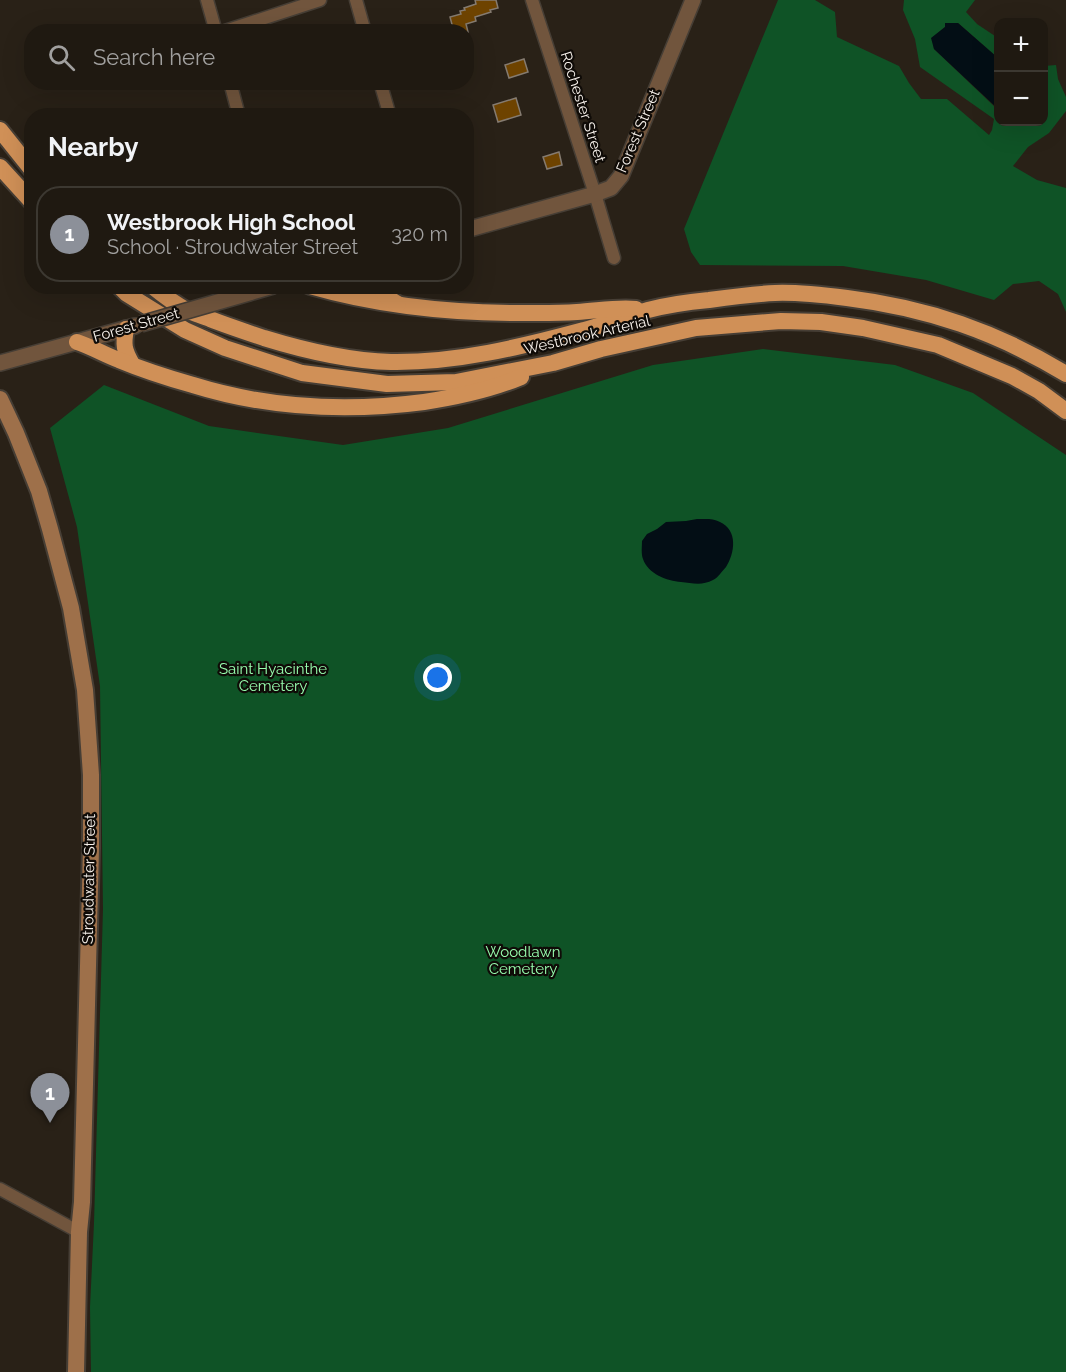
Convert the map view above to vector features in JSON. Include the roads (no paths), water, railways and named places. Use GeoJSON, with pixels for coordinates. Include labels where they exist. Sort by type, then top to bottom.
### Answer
{"type":"FeatureCollection","features":[{"type":"Feature","properties":{"kind":"highway"},"geometry":{"type":"LineString","coordinates":[[0,130],[24,160]]}},
{"type":"Feature","properties":{"kind":"highway"},"geometry":{"type":"LineString","coordinates":[[0,167],[24,193]]}},
{"type":"Feature","properties":{"kind":"highway","name":"Westbrook Arterial"},"geometry":{"type":"LineString","coordinates":[[164,294],[188,311],[281,343],[351,358],[390,362],[437,360],[484,353],[587,330],[649,310],[685,303],[777,293],[822,294],[925,312],[968,326],[996,336],[1066,374]]}},
{"type":"Feature","properties":{"kind":"highway","name":"Westbrook Arterial"},"geometry":{"type":"LineString","coordinates":[[127,294],[185,330],[225,348],[302,373],[387,384],[456,382],[553,363],[602,349],[696,328],[780,321],[821,322],[863,328],[938,345],[1012,376],[1039,391],[1066,411]]}},
{"type":"Feature","properties":{"kind":"highway"},"geometry":{"type":"LineString","coordinates":[[336,294],[399,305],[489,312],[578,312],[625,308],[649,310]]}},
{"type":"Feature","properties":{"kind":"highway"},"geometry":{"type":"LineString","coordinates":[[384,294],[399,305]]}},
{"type":"Feature","properties":{"kind":"highway"},"geometry":{"type":"LineString","coordinates":[[132,364],[123,343],[133,326]]}},
{"type":"Feature","properties":{"kind":"highway"},"geometry":{"type":"LineString","coordinates":[[77,342],[167,377],[224,394],[282,404],[342,407],[402,405],[445,399],[503,384],[553,363]]}},
{"type":"Feature","properties":{"kind":"main road","name":"Stroudwater Street"},"geometry":{"type":"LineString","coordinates":[[0,399],[39,491],[71,608],[85,690],[91,775],[91,848],[76,1372]]}},
{"type":"Feature","properties":{"kind":"street"},"geometry":{"type":"LineString","coordinates":[[207,0],[214,24]]}},
{"type":"Feature","properties":{"kind":"street"},"geometry":{"type":"LineString","coordinates":[[246,24],[320,0]]}},
{"type":"Feature","properties":{"kind":"street"},"geometry":{"type":"LineString","coordinates":[[356,0],[364,24]]}},
{"type":"Feature","properties":{"kind":"street","name":"Rochester Street"},"geometry":{"type":"LineString","coordinates":[[532,0],[614,258]]}},
{"type":"Feature","properties":{"kind":"street","name":"Forest Street"},"geometry":{"type":"LineString","coordinates":[[474,228],[611,188],[621,176],[693,0]]}},
{"type":"Feature","properties":{"kind":"street"},"geometry":{"type":"LineString","coordinates":[[232,90],[237,108]]}},
{"type":"Feature","properties":{"kind":"street"},"geometry":{"type":"LineString","coordinates":[[382,90],[388,108]]}},
{"type":"Feature","properties":{"kind":"street","name":"Forest Street"},"geometry":{"type":"LineString","coordinates":[[0,363],[245,294]]}},
{"type":"Feature","properties":{"kind":"street"},"geometry":{"type":"LineString","coordinates":[[0,1189],[79,1232]]}},
{"type":"Feature","properties":{"kind":"place","name":"Westbrook High School"},"geometry":{"type":"Point","coordinates":[50,1123]}},
{"type":"Feature","properties":{"kind":"park label","name":"Saint Hyacinthe Cemetery"},"geometry":{"type":"Point","coordinates":[273,678]}},
{"type":"Feature","properties":{"kind":"park label","name":"Woodlawn Cemetery"},"geometry":{"type":"Point","coordinates":[523,960]}}]}
